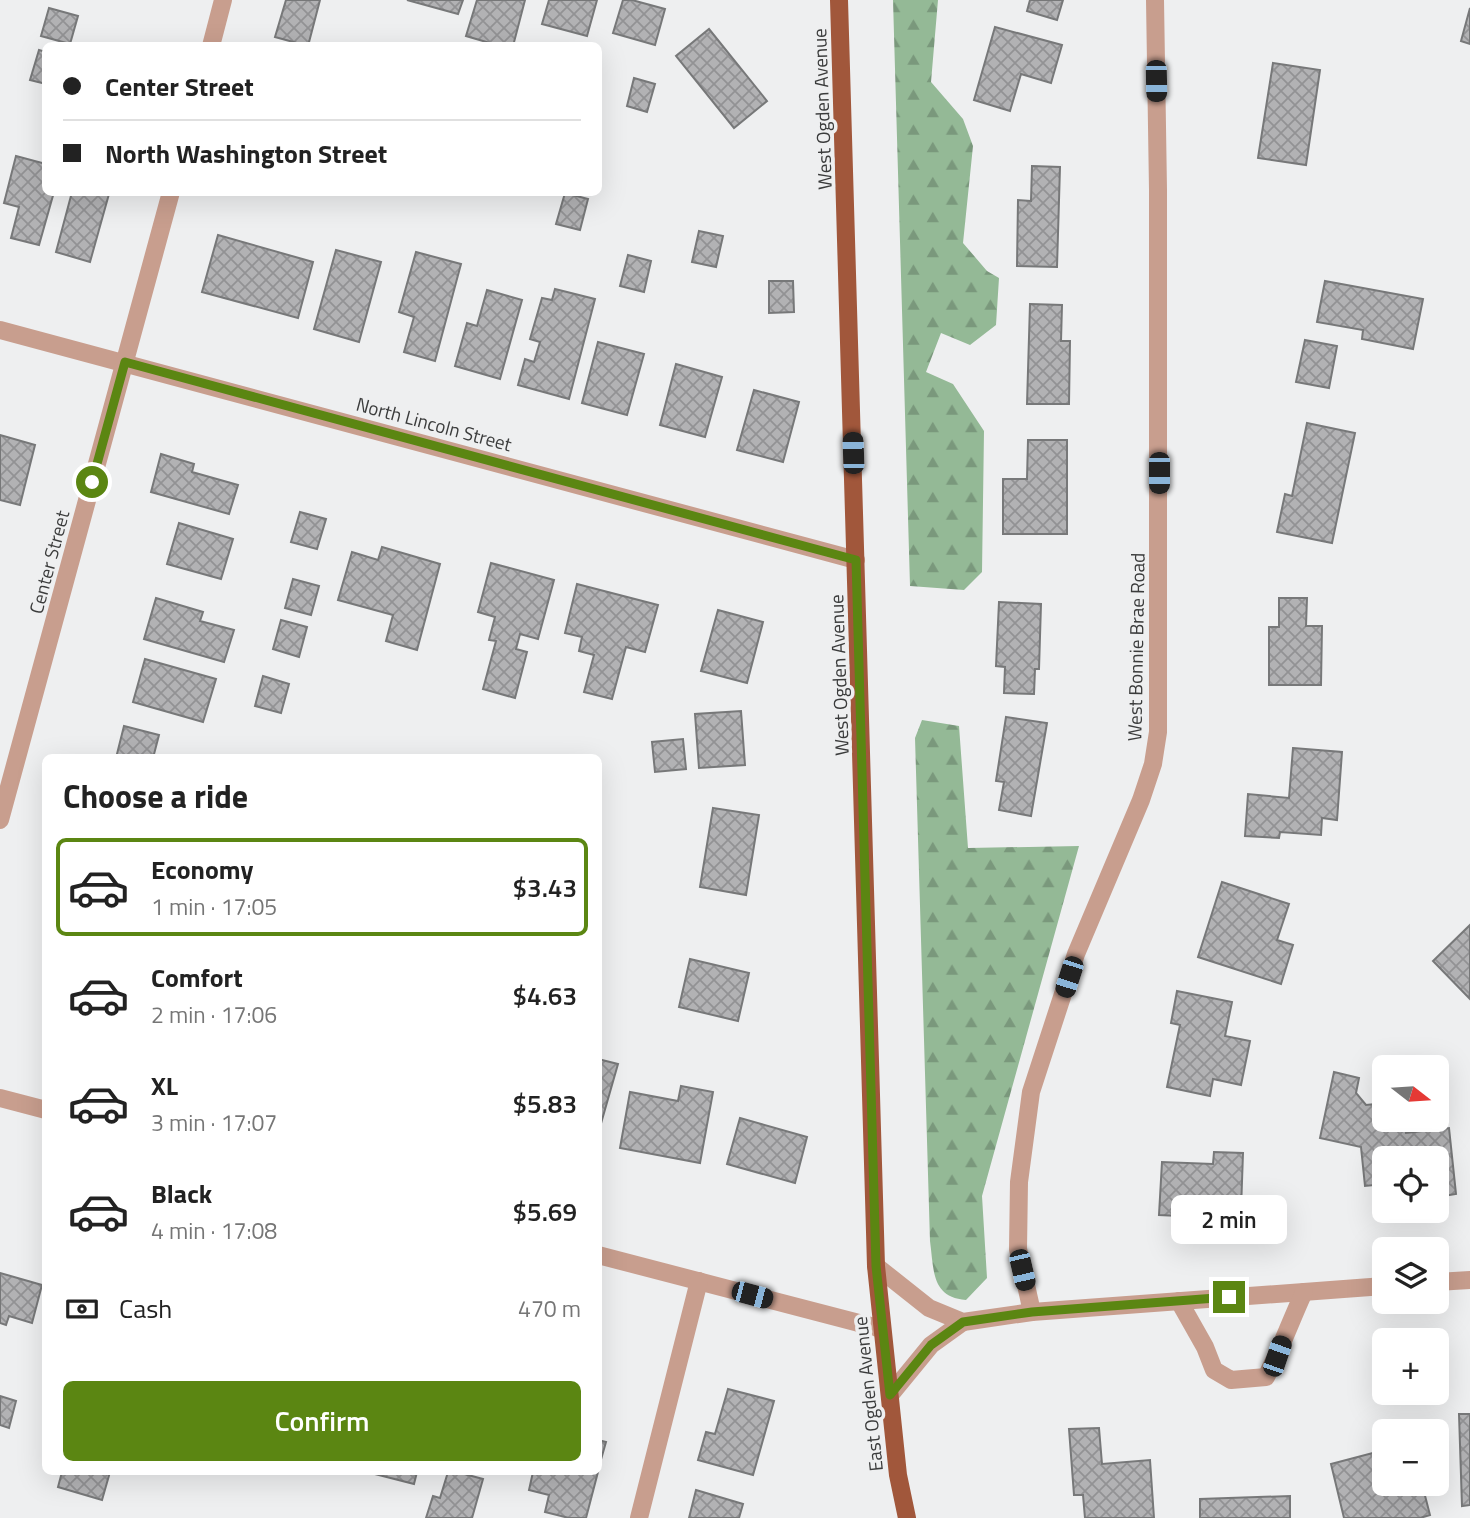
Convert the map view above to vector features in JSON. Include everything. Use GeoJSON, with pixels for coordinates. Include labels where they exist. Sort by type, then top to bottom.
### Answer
{"type":"FeatureCollection","features":[{"type":"Feature","properties":{"kind":"main road","name":"West Ogden Avenue"},"geometry":{"type":"LineString","coordinates":[[839,0],[876,1266]]}},
{"type":"Feature","properties":{"kind":"main road","name":"East Ogden Avenue"},"geometry":{"type":"LineString","coordinates":[[876,1266],[898,1475],[907,1518]]}},
{"type":"Feature","properties":{"kind":"street"},"geometry":{"type":"LineString","coordinates":[[212,42],[223,0]]}},
{"type":"Feature","properties":{"kind":"street","name":"West Bonnie Brae Road"},"geometry":{"type":"LineString","coordinates":[[1032,1312],[1018,1249],[1019,1182],[1031,1092],[1076,954],[1141,800],[1153,764],[1158,732],[1158,190],[1155,0]]}},
{"type":"Feature","properties":{"kind":"street","name":"Center Street"},"geometry":{"type":"LineString","coordinates":[[0,820],[170,196]]}},
{"type":"Feature","properties":{"kind":"street","name":"North Lincoln Street"},"geometry":{"type":"LineString","coordinates":[[0,330],[856,560]]}},
{"type":"Feature","properties":{"kind":"street"},"geometry":{"type":"LineString","coordinates":[[0,1098],[42,1109]]}},
{"type":"Feature","properties":{"kind":"street"},"geometry":{"type":"LineString","coordinates":[[602,1256],[882,1329]]}},
{"type":"Feature","properties":{"kind":"street"},"geometry":{"type":"LineString","coordinates":[[876,1266],[929,1308],[963,1322]]}},
{"type":"Feature","properties":{"kind":"street"},"geometry":{"type":"LineString","coordinates":[[1449,1281],[1470,1280]]}},
{"type":"Feature","properties":{"kind":"street"},"geometry":{"type":"LineString","coordinates":[[639,1518],[699,1281]]}},
{"type":"Feature","properties":{"kind":"street"},"geometry":{"type":"LineString","coordinates":[[890,1395],[931,1345],[963,1322],[1032,1312],[1372,1287]]}},
{"type":"Feature","properties":{"kind":"street"},"geometry":{"type":"LineString","coordinates":[[1179,1301],[1205,1347],[1214,1370],[1231,1380],[1251,1379],[1266,1377],[1304,1292]]}},
{"type":"Feature","properties":{"kind":"green space"},"geometry":{"type":"Polygon","coordinates":[[[893,0],[938,0],[931,82],[963,119],[973,146],[963,243],[987,271],[999,278],[996,325],[970,345],[941,333],[926,372],[953,384],[984,431],[982,572],[964,590],[910,586],[893,0]]]}},
{"type":"Feature","properties":{"kind":"green space"},"geometry":{"type":"Polygon","coordinates":[[[922,720],[959,726],[968,848],[1079,846],[982,1196],[987,1278],[966,1300],[946,1294],[940,1288],[934,1272],[930,1241],[915,738],[922,720]]]}},
{"type":"Feature","properties":{"kind":"building"},"geometry":{"type":"Polygon","coordinates":[[[286,0],[320,0],[309,42],[293,42],[275,37],[286,0]]]}},
{"type":"Feature","properties":{"kind":"building"},"geometry":{"type":"Polygon","coordinates":[[[407,0],[463,0],[458,14],[407,0]]]}},
{"type":"Feature","properties":{"kind":"building"},"geometry":{"type":"Polygon","coordinates":[[[477,0],[525,0],[514,42],[486,42],[466,36],[477,0]]]}},
{"type":"Feature","properties":{"kind":"building"},"geometry":{"type":"Polygon","coordinates":[[[549,0],[597,0],[587,36],[542,24],[549,0]]]}},
{"type":"Feature","properties":{"kind":"building"},"geometry":{"type":"Polygon","coordinates":[[[623,0],[665,9],[655,45],[613,33],[623,0]]]}},
{"type":"Feature","properties":{"kind":"building"},"geometry":{"type":"Polygon","coordinates":[[[1030,0],[1063,0],[1057,20],[1027,11],[1030,0]]]}},
{"type":"Feature","properties":{"kind":"building"},"geometry":{"type":"Polygon","coordinates":[[[49,8],[78,16],[71,42],[41,36],[49,8]]]}},
{"type":"Feature","properties":{"kind":"building"},"geometry":{"type":"Polygon","coordinates":[[[1470,8],[1470,44],[1461,41],[1470,8]]]}},
{"type":"Feature","properties":{"kind":"building"},"geometry":{"type":"Polygon","coordinates":[[[995,27],[1062,45],[1051,83],[1021,74],[1010,111],[974,100],[995,27]]]}},
{"type":"Feature","properties":{"kind":"building"},"geometry":{"type":"Polygon","coordinates":[[[709,29],[767,101],[734,128],[676,56],[709,29]]]}},
{"type":"Feature","properties":{"kind":"building"},"geometry":{"type":"Polygon","coordinates":[[[39,50],[42,51],[42,83],[30,80],[39,50]]]}},
{"type":"Feature","properties":{"kind":"building"},"geometry":{"type":"Polygon","coordinates":[[[1273,63],[1320,70],[1306,165],[1258,158],[1273,63]]]}},
{"type":"Feature","properties":{"kind":"building"},"geometry":{"type":"Polygon","coordinates":[[[634,78],[655,84],[647,112],[627,106],[634,78]]]}},
{"type":"Feature","properties":{"kind":"building"},"geometry":{"type":"Polygon","coordinates":[[[16,156],[42,163],[42,196],[53,196],[39,245],[11,238],[19,207],[4,203],[16,156]]]}},
{"type":"Feature","properties":{"kind":"building"},"geometry":{"type":"Polygon","coordinates":[[[1032,166],[1060,167],[1057,267],[1017,266],[1018,200],[1031,201],[1032,166]]]}},
{"type":"Feature","properties":{"kind":"building"},"geometry":{"type":"Polygon","coordinates":[[[71,196],[108,196],[90,262],[56,252],[71,196]]]}},
{"type":"Feature","properties":{"kind":"building"},"geometry":{"type":"Polygon","coordinates":[[[564,196],[588,199],[580,230],[556,224],[564,196]]]}},
{"type":"Feature","properties":{"kind":"building"},"geometry":{"type":"Polygon","coordinates":[[[699,231],[723,236],[716,267],[692,262],[699,231]]]}},
{"type":"Feature","properties":{"kind":"building"},"geometry":{"type":"Polygon","coordinates":[[[218,235],[313,262],[298,318],[202,292],[218,235]]]}},
{"type":"Feature","properties":{"kind":"building"},"geometry":{"type":"Polygon","coordinates":[[[336,250],[381,262],[359,342],[314,329],[336,250]]]}},
{"type":"Feature","properties":{"kind":"building"},"geometry":{"type":"Polygon","coordinates":[[[416,252],[461,264],[435,361],[404,352],[414,317],[399,312],[416,252]]]}},
{"type":"Feature","properties":{"kind":"building"},"geometry":{"type":"Polygon","coordinates":[[[628,255],[651,261],[644,292],[620,286],[628,255]]]}},
{"type":"Feature","properties":{"kind":"building"},"geometry":{"type":"Polygon","coordinates":[[[769,281],[793,281],[794,312],[769,313],[769,281]]]}},
{"type":"Feature","properties":{"kind":"building"},"geometry":{"type":"Polygon","coordinates":[[[1325,281],[1423,299],[1413,349],[1362,339],[1363,330],[1317,322],[1325,281]]]}},
{"type":"Feature","properties":{"kind":"building"},"geometry":{"type":"Polygon","coordinates":[[[555,289],[595,299],[569,399],[518,385],[525,359],[534,362],[540,342],[530,339],[542,298],[552,300],[555,289]]]}},
{"type":"Feature","properties":{"kind":"building"},"geometry":{"type":"Polygon","coordinates":[[[487,290],[522,300],[500,379],[455,366],[467,323],[477,326],[487,290]]]}},
{"type":"Feature","properties":{"kind":"building"},"geometry":{"type":"Polygon","coordinates":[[[1030,304],[1062,305],[1061,341],[1070,341],[1069,404],[1027,404],[1030,304]]]}},
{"type":"Feature","properties":{"kind":"building"},"geometry":{"type":"Polygon","coordinates":[[[1305,340],[1337,346],[1329,388],[1296,382],[1305,340]]]}},
{"type":"Feature","properties":{"kind":"building"},"geometry":{"type":"Polygon","coordinates":[[[598,342],[644,354],[627,415],[582,403],[598,342]]]}},
{"type":"Feature","properties":{"kind":"building"},"geometry":{"type":"Polygon","coordinates":[[[676,364],[722,377],[705,437],[660,425],[676,364]]]}},
{"type":"Feature","properties":{"kind":"building"},"geometry":{"type":"Polygon","coordinates":[[[754,390],[799,402],[783,462],[737,450],[754,390]]]}},
{"type":"Feature","properties":{"kind":"building"},"geometry":{"type":"Polygon","coordinates":[[[1307,423],[1355,433],[1332,543],[1277,532],[1285,494],[1292,496],[1307,423]]]}},
{"type":"Feature","properties":{"kind":"building"},"geometry":{"type":"Polygon","coordinates":[[[0,435],[35,445],[20,505],[0,500],[0,435]]]}},
{"type":"Feature","properties":{"kind":"building"},"geometry":{"type":"Polygon","coordinates":[[[1028,440],[1067,440],[1067,534],[1003,534],[1003,479],[1027,479],[1028,440]]]}},
{"type":"Feature","properties":{"kind":"building"},"geometry":{"type":"Polygon","coordinates":[[[161,454],[194,464],[192,472],[238,485],[229,514],[151,492],[161,454]]]}},
{"type":"Feature","properties":{"kind":"building"},"geometry":{"type":"Polygon","coordinates":[[[300,512],[326,519],[317,549],[291,542],[300,512]]]}},
{"type":"Feature","properties":{"kind":"building"},"geometry":{"type":"Polygon","coordinates":[[[179,523],[233,539],[221,579],[167,564],[179,523]]]}},
{"type":"Feature","properties":{"kind":"building"},"geometry":{"type":"Polygon","coordinates":[[[382,547],[440,564],[417,650],[386,641],[393,615],[338,600],[352,552],[378,560],[382,547]]]}},
{"type":"Feature","properties":{"kind":"building"},"geometry":{"type":"Polygon","coordinates":[[[491,563],[554,580],[538,639],[520,634],[516,649],[527,652],[515,698],[483,689],[496,641],[489,640],[495,617],[478,612],[491,563]]]}},
{"type":"Feature","properties":{"kind":"building"},"geometry":{"type":"Polygon","coordinates":[[[293,579],[319,586],[311,615],[285,608],[293,579]]]}},
{"type":"Feature","properties":{"kind":"building"},"geometry":{"type":"Polygon","coordinates":[[[577,584],[658,605],[645,652],[626,647],[612,699],[584,692],[594,655],[579,651],[582,637],[565,633],[577,584]]]}},
{"type":"Feature","properties":{"kind":"building"},"geometry":{"type":"Polygon","coordinates":[[[156,598],[203,612],[200,621],[234,630],[224,662],[144,639],[156,598]]]}},
{"type":"Feature","properties":{"kind":"building"},"geometry":{"type":"Polygon","coordinates":[[[1279,598],[1307,598],[1306,626],[1322,626],[1321,685],[1269,685],[1269,627],[1279,627],[1279,598]]]}},
{"type":"Feature","properties":{"kind":"building"},"geometry":{"type":"Polygon","coordinates":[[[999,602],[1041,604],[1039,669],[1035,669],[1034,694],[1004,693],[1005,667],[996,666],[999,602]]]}},
{"type":"Feature","properties":{"kind":"building"},"geometry":{"type":"Polygon","coordinates":[[[718,610],[763,622],[747,683],[701,671],[718,610]]]}},
{"type":"Feature","properties":{"kind":"building"},"geometry":{"type":"Polygon","coordinates":[[[281,620],[307,627],[299,657],[273,649],[281,620]]]}},
{"type":"Feature","properties":{"kind":"building"},"geometry":{"type":"Polygon","coordinates":[[[145,659],[216,679],[203,722],[133,702],[145,659]]]}},
{"type":"Feature","properties":{"kind":"building"},"geometry":{"type":"Polygon","coordinates":[[[263,676],[289,684],[281,713],[255,706],[263,676]]]}},
{"type":"Feature","properties":{"kind":"building"},"geometry":{"type":"Polygon","coordinates":[[[741,711],[745,765],[699,768],[695,714],[741,711]]]}},
{"type":"Feature","properties":{"kind":"building"},"geometry":{"type":"Polygon","coordinates":[[[1006,717],[1047,723],[1031,816],[999,810],[1004,782],[996,781],[1006,717]]]}},
{"type":"Feature","properties":{"kind":"building"},"geometry":{"type":"Polygon","coordinates":[[[124,726],[159,735],[154,754],[117,754],[124,726]]]}},
{"type":"Feature","properties":{"kind":"building"},"geometry":{"type":"Polygon","coordinates":[[[683,739],[686,769],[655,772],[652,742],[683,739]]]}},
{"type":"Feature","properties":{"kind":"building"},"geometry":{"type":"Polygon","coordinates":[[[1293,748],[1342,752],[1337,820],[1322,818],[1321,835],[1280,832],[1279,838],[1245,836],[1248,794],[1289,798],[1293,748]]]}},
{"type":"Feature","properties":{"kind":"building"},"geometry":{"type":"Polygon","coordinates":[[[713,808],[759,815],[746,895],[700,887],[713,808]]]}},
{"type":"Feature","properties":{"kind":"building"},"geometry":{"type":"Polygon","coordinates":[[[1222,882],[1289,904],[1277,940],[1293,945],[1281,984],[1198,957],[1222,882]]]}},
{"type":"Feature","properties":{"kind":"building"},"geometry":{"type":"Polygon","coordinates":[[[1470,925],[1470,999],[1433,961],[1470,925]]]}},
{"type":"Feature","properties":{"kind":"building"},"geometry":{"type":"Polygon","coordinates":[[[690,959],[749,973],[738,1021],[679,1007],[690,959]]]}},
{"type":"Feature","properties":{"kind":"building"},"geometry":{"type":"Polygon","coordinates":[[[1177,991],[1232,1002],[1225,1036],[1250,1041],[1241,1085],[1213,1079],[1210,1096],[1167,1087],[1180,1025],[1171,1023],[1177,991]]]}},
{"type":"Feature","properties":{"kind":"building"},"geometry":{"type":"Polygon","coordinates":[[[602,1060],[618,1064],[602,1120],[602,1060]]]}},
{"type":"Feature","properties":{"kind":"building"},"geometry":{"type":"Polygon","coordinates":[[[1334,1072],[1359,1078],[1356,1093],[1366,1105],[1372,1104],[1372,1132],[1449,1132],[1449,1128],[1456,1194],[1449,1195],[1449,1146],[1372,1146],[1372,1185],[1365,1186],[1361,1147],[1320,1138],[1334,1072]]]}},
{"type":"Feature","properties":{"kind":"building"},"geometry":{"type":"Polygon","coordinates":[[[681,1086],[713,1092],[700,1163],[620,1148],[630,1092],[678,1101],[681,1086]]]}},
{"type":"Feature","properties":{"kind":"building"},"geometry":{"type":"Polygon","coordinates":[[[740,1118],[807,1137],[795,1183],[727,1164],[740,1118]]]}},
{"type":"Feature","properties":{"kind":"building"},"geometry":{"type":"Polygon","coordinates":[[[1214,1152],[1243,1153],[1241,1210],[1180,1207],[1179,1216],[1159,1215],[1162,1162],[1213,1164],[1214,1152]]]}},
{"type":"Feature","properties":{"kind":"building"},"geometry":{"type":"Polygon","coordinates":[[[0,1273],[42,1285],[32,1323],[9,1316],[6,1325],[0,1323],[0,1273]]]}},
{"type":"Feature","properties":{"kind":"building"},"geometry":{"type":"Polygon","coordinates":[[[728,1389],[774,1401],[753,1475],[698,1460],[706,1432],[715,1434],[728,1389]]]}},
{"type":"Feature","properties":{"kind":"building"},"geometry":{"type":"Polygon","coordinates":[[[0,1396],[16,1401],[9,1428],[0,1425],[0,1396]]]}},
{"type":"Feature","properties":{"kind":"building"},"geometry":{"type":"Polygon","coordinates":[[[1459,1414],[1470,1414],[1470,1505],[1462,1506],[1459,1414]]]}},
{"type":"Feature","properties":{"kind":"building"},"geometry":{"type":"Polygon","coordinates":[[[1099,1428],[1102,1464],[1150,1460],[1154,1518],[1085,1518],[1083,1495],[1074,1495],[1069,1429],[1099,1428]]]}},
{"type":"Feature","properties":{"kind":"building"},"geometry":{"type":"Polygon","coordinates":[[[1372,1453],[1372,1496],[1425,1496],[1430,1515],[1420,1518],[1344,1518],[1331,1464],[1372,1453]]]}},
{"type":"Feature","properties":{"kind":"building"},"geometry":{"type":"Polygon","coordinates":[[[61,1475],[109,1475],[102,1500],[58,1487],[61,1475]]]}},
{"type":"Feature","properties":{"kind":"building"},"geometry":{"type":"Polygon","coordinates":[[[379,1475],[416,1475],[414,1484],[379,1475]]]}},
{"type":"Feature","properties":{"kind":"building"},"geometry":{"type":"Polygon","coordinates":[[[447,1475],[468,1475],[483,1479],[472,1518],[426,1518],[433,1496],[440,1498],[447,1475]]]}},
{"type":"Feature","properties":{"kind":"building"},"geometry":{"type":"Polygon","coordinates":[[[532,1475],[597,1475],[586,1518],[569,1518],[545,1512],[549,1495],[529,1490],[532,1475]]]}},
{"type":"Feature","properties":{"kind":"building"},"geometry":{"type":"Polygon","coordinates":[[[696,1490],[743,1504],[739,1518],[689,1518],[696,1490]]]}},
{"type":"Feature","properties":{"kind":"building"},"geometry":{"type":"Polygon","coordinates":[[[1290,1496],[1290,1518],[1200,1518],[1200,1499],[1290,1496]]]}},
{"type":"Feature","properties":{"kind":"route"},"geometry":{"type":"LineString","coordinates":[[92,482],[125,362],[856,560],[876,1266],[890,1395],[931,1345],[963,1322],[1032,1312],[1229,1297]]}}]}
